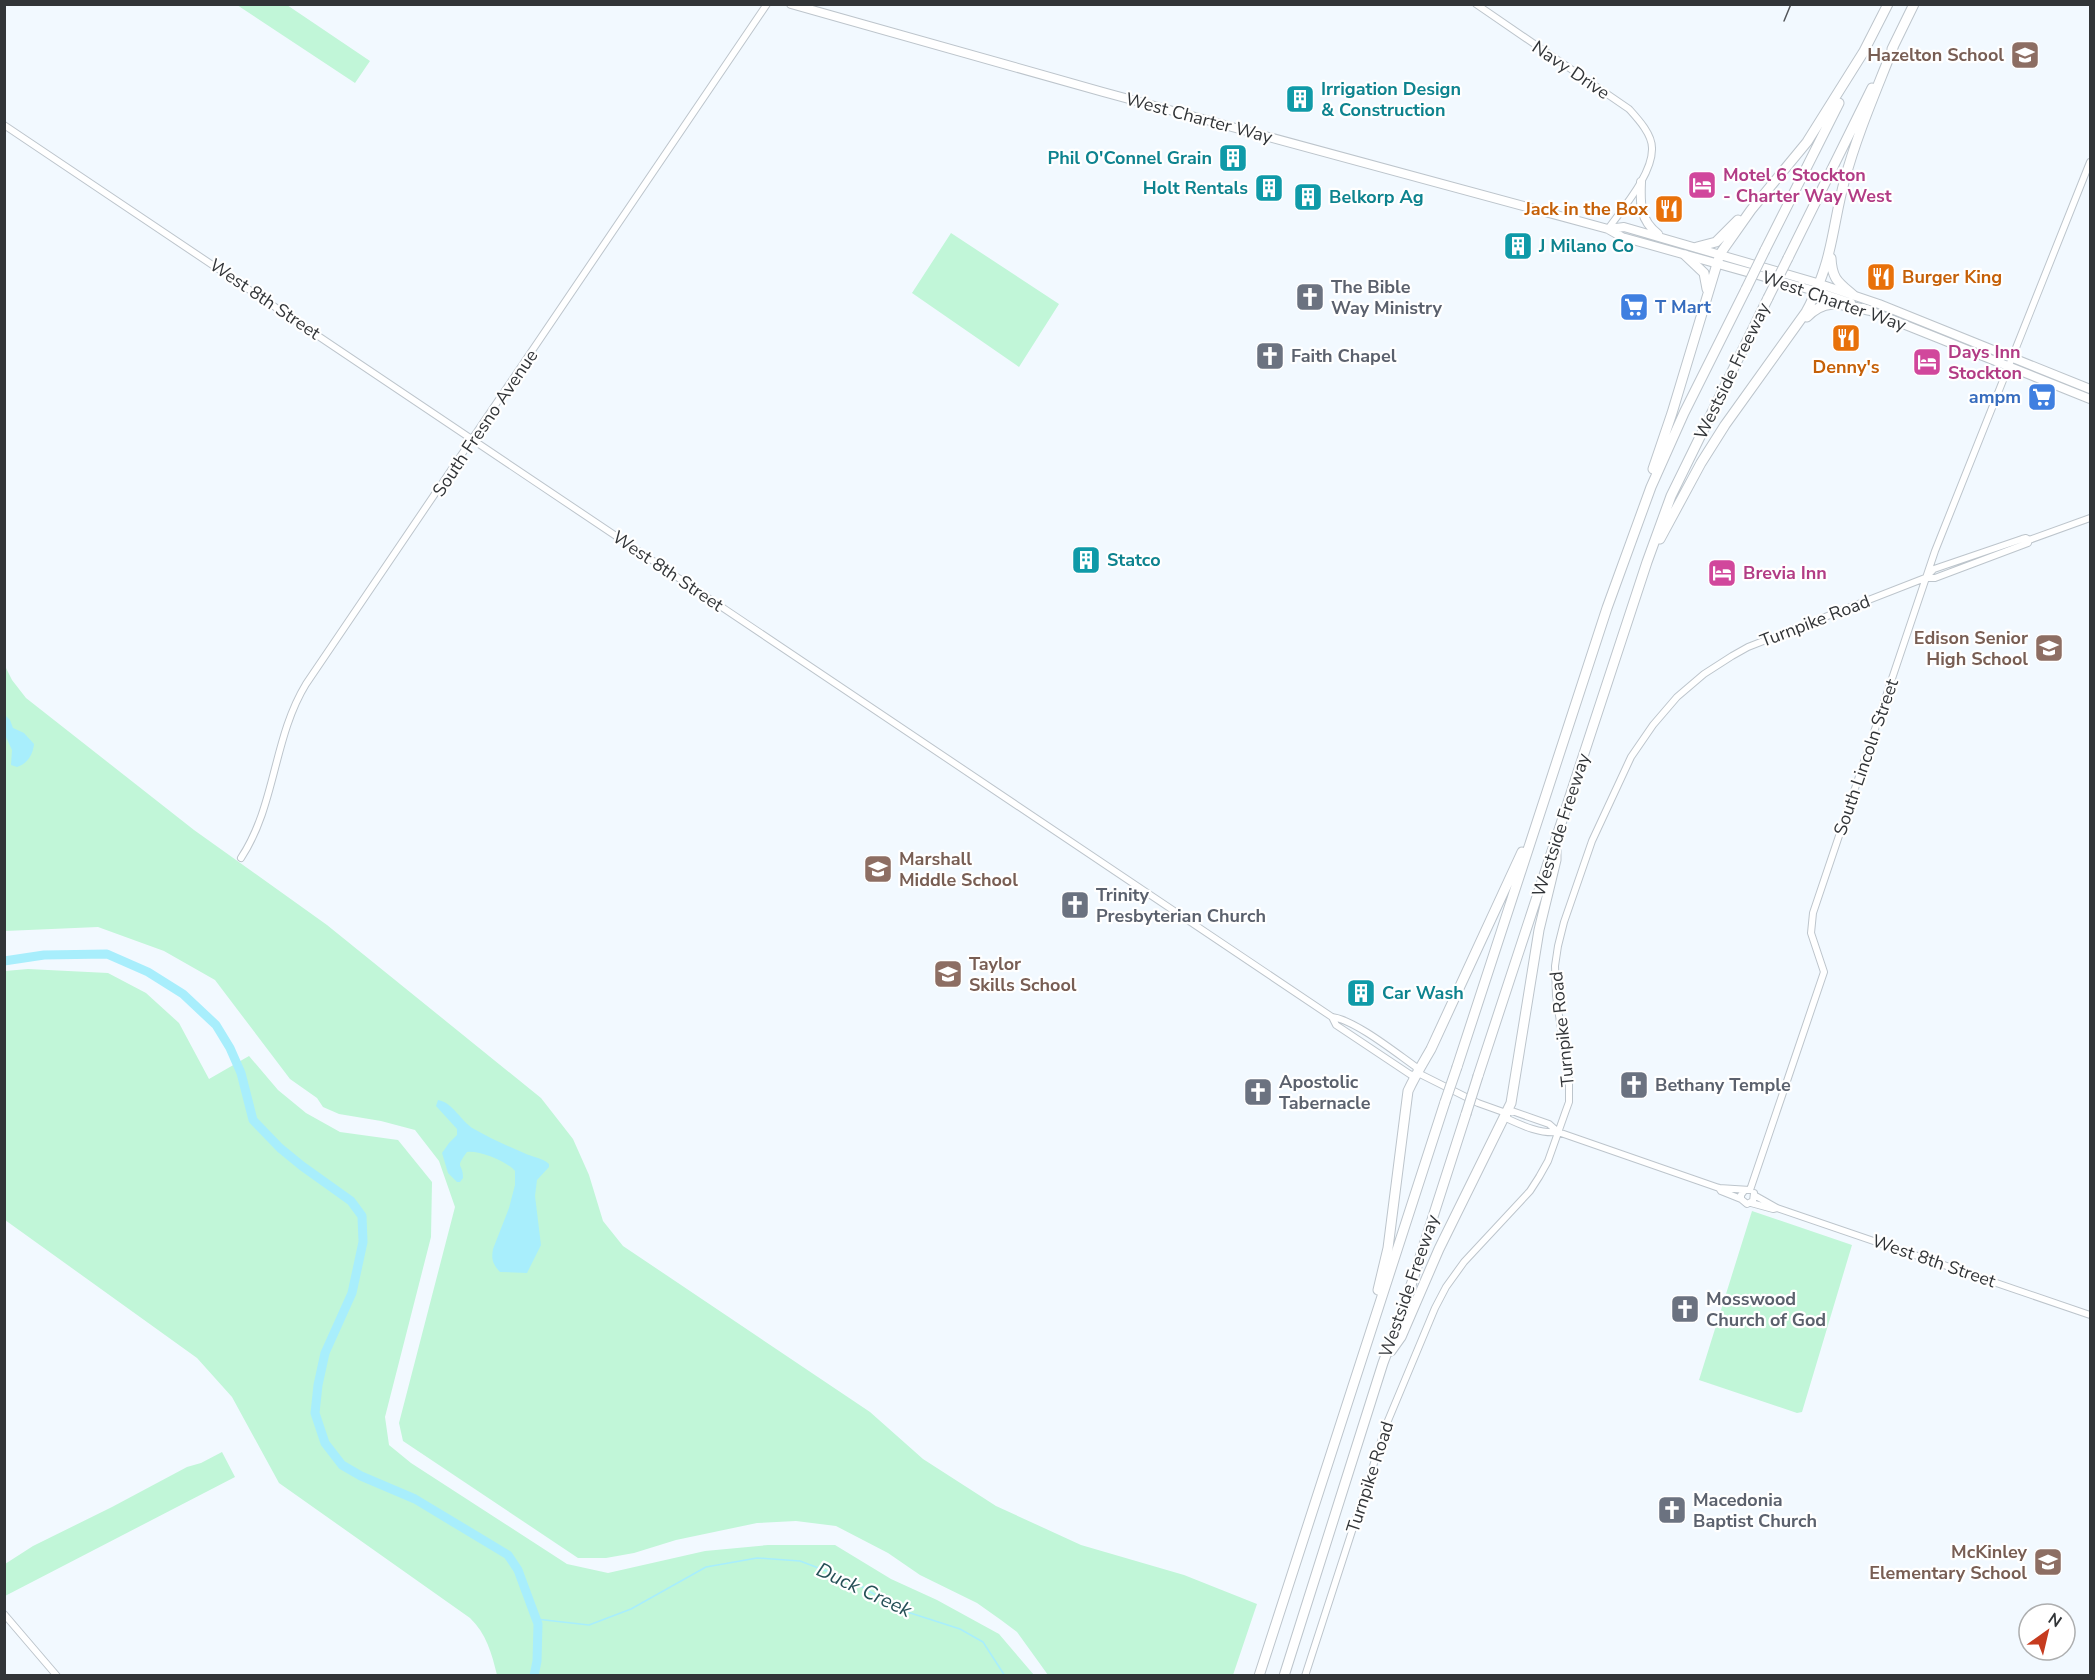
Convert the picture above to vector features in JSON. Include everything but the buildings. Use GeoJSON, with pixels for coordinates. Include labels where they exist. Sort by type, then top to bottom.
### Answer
{"type":"FeatureCollection","features":[{"type":"Feature","properties":{"kind":"highway","name":"Westside Freeway"},"geometry":{"type":"LineString","coordinates":[[1259,1676],[1603,619],[1651,487],[1684,413],[1888,4]]}},
{"type":"Feature","properties":{"kind":"highway","name":"Westside Freeway"},"geometry":{"type":"LineString","coordinates":[[1284,1676],[1383,1362],[1404,1307],[1647,562],[1671,496],[1914,4]]}},
{"type":"Feature","properties":{"kind":"highway"},"geometry":{"type":"LineString","coordinates":[[1647,562],[1701,463],[1725,425],[1806,312],[1825,268],[1849,164],[1894,45]]}},
{"type":"Feature","properties":{"kind":"highway"},"geometry":{"type":"LineString","coordinates":[[1651,487],[1653,467],[1672,413],[1720,254],[1751,210],[1807,142],[1866,48]]}},
{"type":"Feature","properties":{"kind":"highway"},"geometry":{"type":"LineString","coordinates":[[1697,247],[1716,242],[1744,213],[1751,210]]}},
{"type":"Feature","properties":{"kind":"highway"},"geometry":{"type":"LineString","coordinates":[[1830,250],[1833,275],[1853,295]]}},
{"type":"Feature","properties":{"kind":"highway"},"geometry":{"type":"LineString","coordinates":[[1685,255],[1704,273],[1707,296]]}},
{"type":"Feature","properties":{"kind":"highway"},"geometry":{"type":"LineString","coordinates":[[1788,339],[1812,312],[1822,305],[1833,304],[1868,310]]}},
{"type":"Feature","properties":{"kind":"highway"},"geometry":{"type":"LineString","coordinates":[[1364,1353],[1388,1248],[1406,1103],[1412,1082],[1431,1049],[1524,848],[1533,835]]}},
{"type":"Feature","properties":{"kind":"highway"},"geometry":{"type":"LineString","coordinates":[[1383,1362],[1401,1337],[1439,1249],[1511,1103],[1539,930],[1556,861],[1556,839]]}},
{"type":"Feature","properties":{"kind":"main road","name":"West Charter Way"},"geometry":{"type":"LineString","coordinates":[[791,4],[1093,90],[1608,229],[1622,237],[1717,264],[1853,295],[1931,324],[2091,399]]}},
{"type":"Feature","properties":{"kind":"main road"},"geometry":{"type":"LineString","coordinates":[[1641,182],[1641,213],[1645,222],[1664,238]]}},
{"type":"Feature","properties":{"kind":"main road","name":"West Charter Way"},"geometry":{"type":"LineString","coordinates":[[1608,229],[1624,227],[1720,254],[1816,287],[1890,319],[2091,391]]}},
{"type":"Feature","properties":{"kind":"main road"},"geometry":{"type":"LineString","coordinates":[[1890,319],[1899,317],[1921,326],[1931,324]]}},
{"type":"Feature","properties":{"kind":"main road"},"geometry":{"type":"LineString","coordinates":[[2064,388],[2070,386],[2091,391]]}},
{"type":"Feature","properties":{"kind":"street","name":"South Fresno Avenue"},"geometry":{"type":"LineString","coordinates":[[241,858],[254,838],[264,813],[286,729],[299,696],[387,562],[474,440],[767,4]]}},
{"type":"Feature","properties":{"kind":"street","name":"Navy Drive"},"geometry":{"type":"LineString","coordinates":[[1476,4],[1629,109],[1643,125],[1653,147],[1641,182]]}},
{"type":"Feature","properties":{"kind":"street","name":"West 8th Street"},"geometry":{"type":"LineString","coordinates":[[4,125],[1332,1017],[1342,1018],[1379,1042],[1416,1067],[1418,1073]]}},
{"type":"Feature","properties":{"kind":"street","name":"South Lincoln Street"},"geometry":{"type":"LineString","coordinates":[[1749,1192],[1824,972],[1811,933],[1813,913],[1925,578],[2091,162]]}},
{"type":"Feature","properties":{"kind":"street"},"geometry":{"type":"LineString","coordinates":[[1608,229],[1641,182]]}},
{"type":"Feature","properties":{"kind":"street","name":"Turnpike Road"},"geometry":{"type":"LineString","coordinates":[[1305,1676],[1387,1423],[1435,1308],[1446,1287],[1464,1262],[1530,1191],[1548,1161],[1565,1113],[1570,1090],[1556,996],[1555,966],[1558,946],[1564,922],[1596,831],[1621,776],[1641,741],[1677,697],[1704,674],[1757,643],[1925,578],[1935,578],[1956,571],[2028,543],[2030,540],[2091,518]]}},
{"type":"Feature","properties":{"kind":"street","name":"Turnpike Road"},"geometry":{"type":"LineString","coordinates":[[1925,578],[1934,569],[2022,539],[2030,540]]}},
{"type":"Feature","properties":{"kind":"street","name":"West 8th Street"},"geometry":{"type":"LineString","coordinates":[[1332,1017],[1336,1026],[1411,1075],[1418,1073],[1478,1103],[1506,1113],[1512,1111],[1549,1124],[1558,1132],[1719,1188],[1741,1199],[1744,1203],[1777,1208]]}},
{"type":"Feature","properties":{"kind":"street"},"geometry":{"type":"LineString","coordinates":[[1348,1022],[1357,1040],[1379,1042]]}},
{"type":"Feature","properties":{"kind":"street","name":"West 8th Street"},"geometry":{"type":"LineString","coordinates":[[1719,1188],[1724,1186],[1749,1192],[1777,1208],[2091,1315]]}},
{"type":"Feature","properties":{"kind":"street"},"geometry":{"type":"LineString","coordinates":[[1741,1199],[1749,1192],[1754,1199],[1751,1203]]}},
{"type":"Feature","properties":{"kind":"street"},"geometry":{"type":"LineString","coordinates":[[4,1614],[57,1676]]}},
{"type":"Feature","properties":{"kind":"green space"},"geometry":{"type":"Polygon","coordinates":[[[237,5],[287,5],[370,61],[355,83],[237,5]]]}},
{"type":"Feature","properties":{"kind":"green space"},"geometry":{"type":"Polygon","coordinates":[[[951,233],[1059,304],[1019,367],[912,293],[951,233]]]}},
{"type":"Feature","properties":{"kind":"green space"},"geometry":{"type":"Polygon","coordinates":[[[4,664],[12,680],[26,698],[194,830],[327,925],[541,1098],[573,1139],[589,1175],[603,1221],[623,1246],[870,1412],[923,1459],[996,1506],[1081,1545],[1184,1575],[1257,1604],[1233,1675],[1048,1675],[1017,1632],[977,1603],[920,1575],[888,1553],[836,1526],[796,1521],[757,1523],[676,1540],[634,1553],[606,1558],[578,1558],[403,1441],[399,1423],[455,1207],[439,1161],[415,1130],[381,1121],[339,1114],[323,1107],[317,1098],[290,1079],[215,980],[164,951],[98,927],[5,931],[4,664]]]}},
{"type":"Feature","properties":{"kind":"green space"},"geometry":{"type":"Polygon","coordinates":[[[28,969],[108,973],[146,993],[179,1023],[209,1079],[249,1056],[278,1090],[306,1113],[340,1132],[398,1140],[432,1182],[431,1237],[385,1417],[389,1445],[411,1463],[567,1564],[608,1573],[705,1551],[768,1545],[835,1545],[891,1579],[937,1600],[999,1634],[1034,1675],[497,1675],[484,1637],[470,1618],[279,1483],[232,1397],[197,1358],[5,1220],[5,971],[28,969]]]}},
{"type":"Feature","properties":{"kind":"green space"},"geometry":{"type":"Polygon","coordinates":[[[1752,1211],[1852,1245],[1802,1412],[1797,1413],[1699,1380],[1752,1211]]]}},
{"type":"Feature","properties":{"kind":"green space"},"geometry":{"type":"Polygon","coordinates":[[[222,1452],[235,1477],[5,1596],[5,1564],[33,1546],[187,1467],[201,1463],[222,1452]]]}},
{"type":"Feature","properties":{"kind":"water"},"geometry":{"type":"Polygon","coordinates":[[[4,714],[10,720],[13,728],[24,733],[34,744],[29,758],[17,767],[11,765],[12,750],[5,735],[4,714]]]}},
{"type":"Feature","properties":{"kind":"water"},"geometry":{"type":"Polygon","coordinates":[[[438,1100],[453,1108],[474,1129],[549,1164],[537,1180],[535,1196],[541,1245],[527,1273],[500,1272],[492,1259],[493,1249],[509,1208],[515,1185],[515,1171],[493,1157],[467,1152],[460,1164],[463,1178],[457,1182],[448,1173],[442,1153],[457,1135],[457,1129],[436,1106],[438,1100]]]}},
{"type":"Feature","properties":{"kind":"waterway"},"geometry":{"type":"LineString","coordinates":[[4,961],[44,955],[107,954],[148,972],[183,994],[216,1025],[230,1048],[241,1073],[253,1120],[280,1148],[351,1201],[362,1216],[363,1242],[352,1293],[325,1353],[318,1385],[315,1413],[325,1443],[342,1465],[361,1476],[415,1499],[508,1555],[518,1570],[538,1624],[537,1661],[534,1676]]}},
{"type":"Feature","properties":{"kind":"waterway","name":"Duck Creek"},"geometry":{"type":"LineString","coordinates":[[536,1619],[589,1625],[631,1609],[706,1567],[757,1558],[800,1561],[853,1581],[898,1609],[960,1629],[983,1642],[1005,1676]]}},
{"type":"Feature","properties":{"kind":"railway"},"geometry":{"type":"LineString","coordinates":[[1784,21],[1791,4]]}},
{"type":"Feature","properties":{"kind":"place","name":"Hazelton School"},"geometry":{"type":"Point","coordinates":[2025,55]}},
{"type":"Feature","properties":{"kind":"place","name":"Irrigation Design & Construction"},"geometry":{"type":"Point","coordinates":[1300,99]}},
{"type":"Feature","properties":{"kind":"place","name":"Phil O'Connel Grain"},"geometry":{"type":"Point","coordinates":[1233,158]}},
{"type":"Feature","properties":{"kind":"place","name":"Motel 6 Stockton - Charter Way West"},"geometry":{"type":"Point","coordinates":[1702,185]}},
{"type":"Feature","properties":{"kind":"place","name":"Holt Rentals"},"geometry":{"type":"Point","coordinates":[1269,188]}},
{"type":"Feature","properties":{"kind":"place","name":"Belkorp Ag"},"geometry":{"type":"Point","coordinates":[1308,197]}},
{"type":"Feature","properties":{"kind":"place","name":"Jack in the Box"},"geometry":{"type":"Point","coordinates":[1669,209]}},
{"type":"Feature","properties":{"kind":"place","name":"J Milano Co"},"geometry":{"type":"Point","coordinates":[1518,246]}},
{"type":"Feature","properties":{"kind":"place","name":"Burger King"},"geometry":{"type":"Point","coordinates":[1881,277]}},
{"type":"Feature","properties":{"kind":"place","name":"The Bible Way Ministry"},"geometry":{"type":"Point","coordinates":[1310,297]}},
{"type":"Feature","properties":{"kind":"place","name":"T Mart"},"geometry":{"type":"Point","coordinates":[1634,307]}},
{"type":"Feature","properties":{"kind":"place","name":"Denny's"},"geometry":{"type":"Point","coordinates":[1846,338]}},
{"type":"Feature","properties":{"kind":"place","name":"Faith Chapel"},"geometry":{"type":"Point","coordinates":[1270,356]}},
{"type":"Feature","properties":{"kind":"place","name":"Days Inn Stockton"},"geometry":{"type":"Point","coordinates":[1927,362]}},
{"type":"Feature","properties":{"kind":"place","name":"ampm"},"geometry":{"type":"Point","coordinates":[2042,397]}},
{"type":"Feature","properties":{"kind":"place","name":"Statco"},"geometry":{"type":"Point","coordinates":[1086,560]}},
{"type":"Feature","properties":{"kind":"place","name":"Brevia Inn"},"geometry":{"type":"Point","coordinates":[1722,573]}},
{"type":"Feature","properties":{"kind":"place","name":"Edison Senior High School"},"geometry":{"type":"Point","coordinates":[2049,648]}},
{"type":"Feature","properties":{"kind":"place","name":"Marshall Middle School"},"geometry":{"type":"Point","coordinates":[878,869]}},
{"type":"Feature","properties":{"kind":"place","name":"Trinity Presbyterian Church"},"geometry":{"type":"Point","coordinates":[1075,905]}},
{"type":"Feature","properties":{"kind":"place","name":"Taylor Skills School"},"geometry":{"type":"Point","coordinates":[948,974]}},
{"type":"Feature","properties":{"kind":"place","name":"Car Wash"},"geometry":{"type":"Point","coordinates":[1361,993]}},
{"type":"Feature","properties":{"kind":"place","name":"Bethany Temple"},"geometry":{"type":"Point","coordinates":[1634,1085]}},
{"type":"Feature","properties":{"kind":"place","name":"Apostolic Tabernacle"},"geometry":{"type":"Point","coordinates":[1258,1092]}},
{"type":"Feature","properties":{"kind":"place","name":"Mosswood Church of God"},"geometry":{"type":"Point","coordinates":[1685,1309]}},
{"type":"Feature","properties":{"kind":"place","name":"Macedonia Baptist Church"},"geometry":{"type":"Point","coordinates":[1672,1510]}},
{"type":"Feature","properties":{"kind":"place","name":"McKinley Elementary School"},"geometry":{"type":"Point","coordinates":[2048,1562]}}]}
